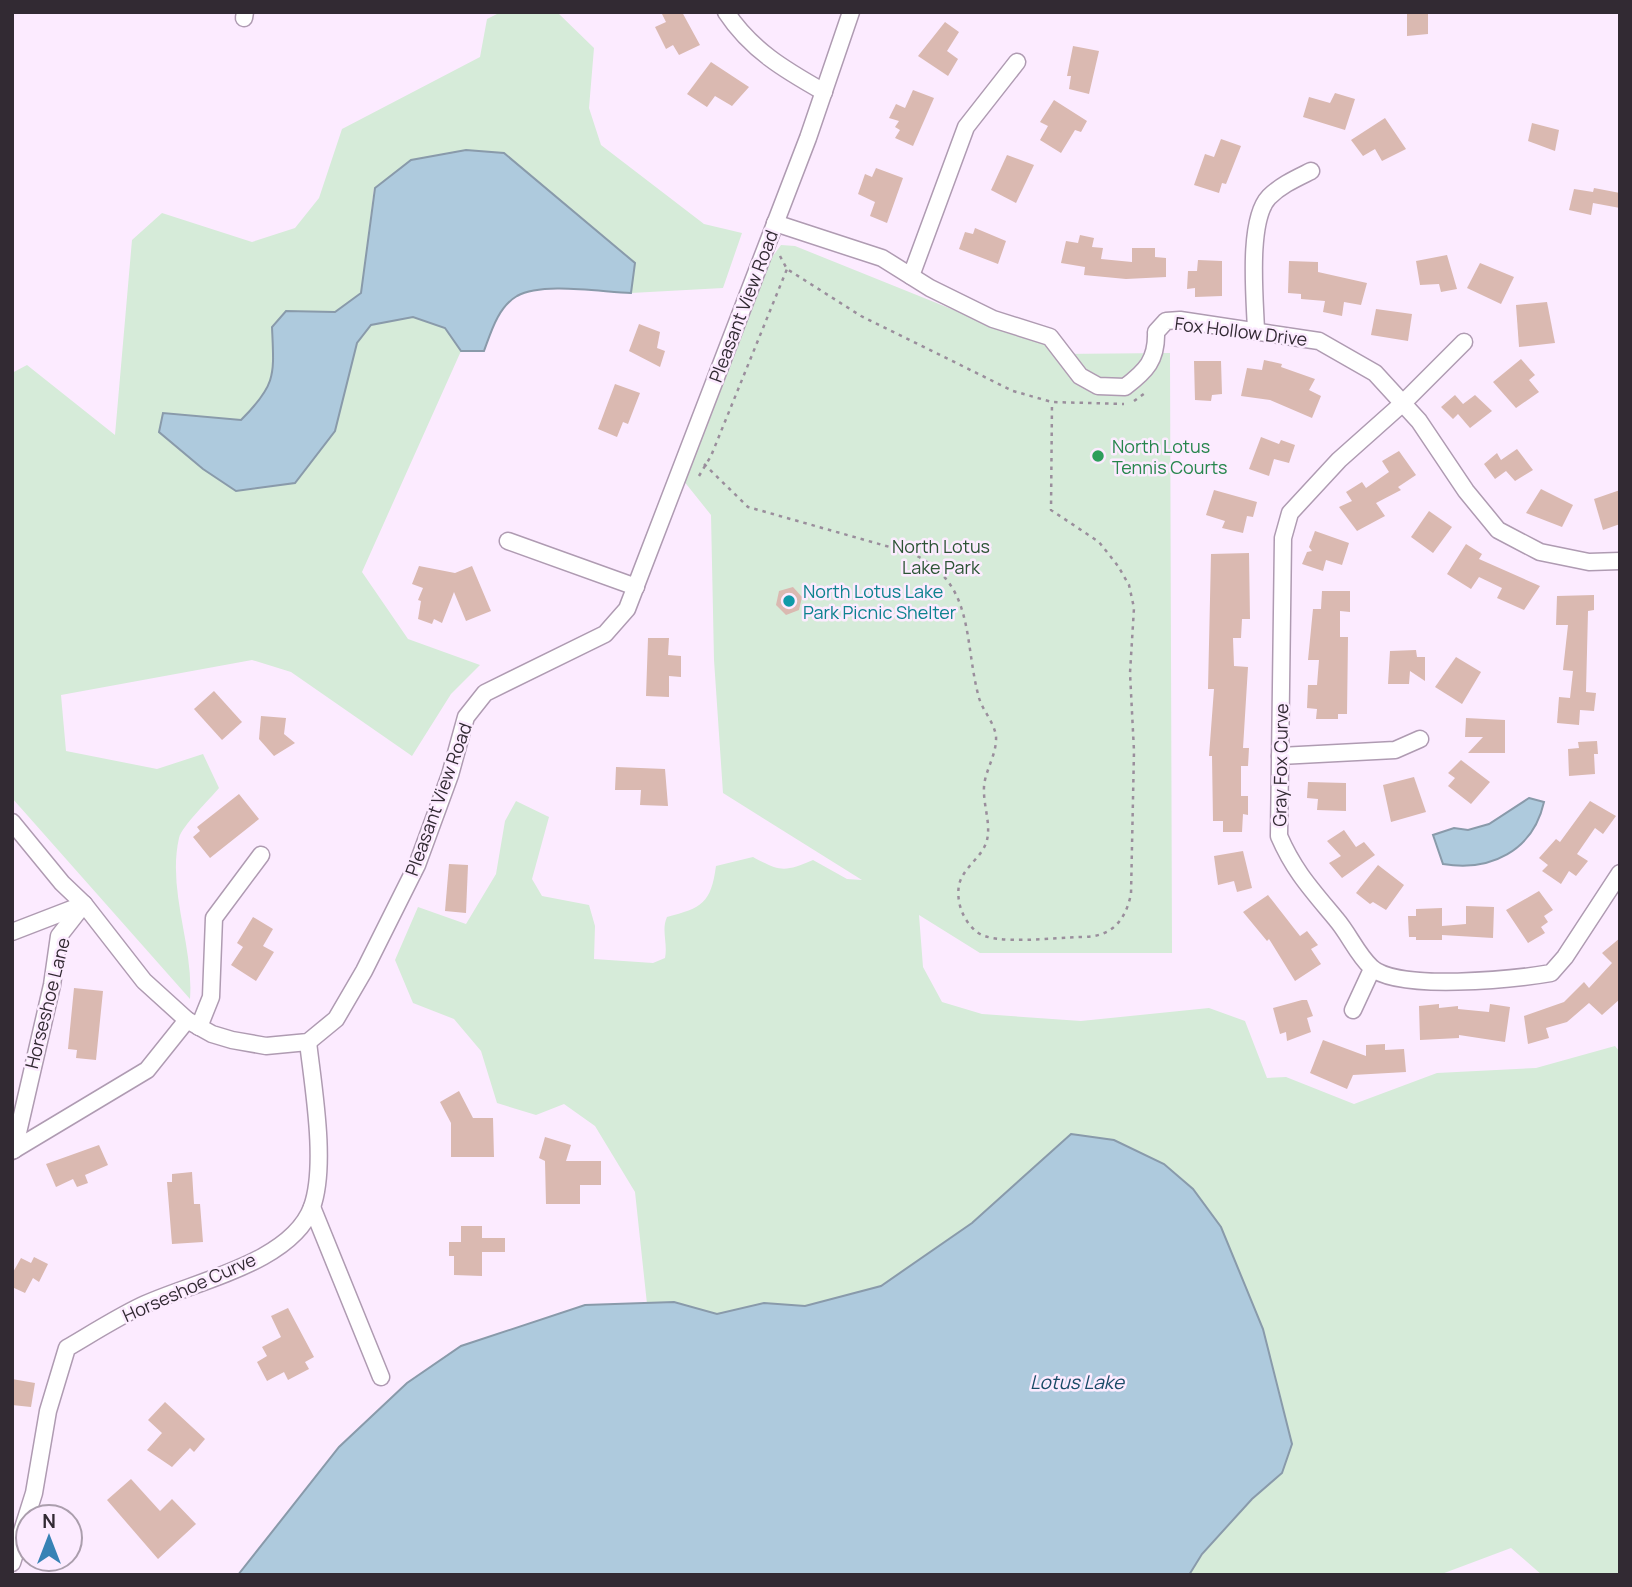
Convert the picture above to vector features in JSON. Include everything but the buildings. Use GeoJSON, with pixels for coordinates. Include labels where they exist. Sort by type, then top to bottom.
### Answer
{"type":"FeatureCollection","features":[{"type":"Feature","properties":{"kind":"street"},"geometry":{"type":"LineString","coordinates":[[726,12],[741,34],[777,66],[824,92]]}},
{"type":"Feature","properties":{"kind":"street","name":"Pleasant View Road"},"geometry":{"type":"LineString","coordinates":[[308,1042],[336,1018],[364,971],[411,877],[450,775],[466,717],[485,693],[605,634],[627,609],[775,223],[851,12]]}},
{"type":"Feature","properties":{"kind":"street"},"geometry":{"type":"LineString","coordinates":[[911,276],[966,127],[1017,62]]}},
{"type":"Feature","properties":{"kind":"street"},"geometry":{"type":"LineString","coordinates":[[1256,331],[1255,271],[1259,213],[1268,198],[1284,185],[1311,171]]}},
{"type":"Feature","properties":{"kind":"street"},"geometry":{"type":"LineString","coordinates":[[775,223],[882,258],[993,319],[1050,337],[1080,376],[1098,386],[1125,387],[1149,369]]}},
{"type":"Feature","properties":{"kind":"street","name":"Fox Hollow Drive"},"geometry":{"type":"LineString","coordinates":[[1149,369],[1156,347],[1156,332],[1166,321],[1180,320],[1318,341],[1375,373],[1403,403],[1498,530],[1540,552],[1589,562],[1620,561]]}},
{"type":"Feature","properties":{"kind":"street","name":"Gray Fox Curve"},"geometry":{"type":"LineString","coordinates":[[1372,969],[1347,932],[1292,867],[1279,836],[1283,538],[1290,513],[1339,460],[1403,403],[1464,342]]}},
{"type":"Feature","properties":{"kind":"street"},"geometry":{"type":"LineString","coordinates":[[508,541],[636,587]]}},
{"type":"Feature","properties":{"kind":"street"},"geometry":{"type":"LineString","coordinates":[[1280,756],[1395,750],[1420,739]]}},
{"type":"Feature","properties":{"kind":"street"},"geometry":{"type":"LineString","coordinates":[[12,822],[62,883],[84,904],[144,981],[193,1023],[232,1040],[266,1046],[308,1042]]}},
{"type":"Feature","properties":{"kind":"street"},"geometry":{"type":"LineString","coordinates":[[13,1151],[148,1070],[193,1023],[211,997],[214,918],[261,855]]}},
{"type":"Feature","properties":{"kind":"street"},"geometry":{"type":"LineString","coordinates":[[1353,1010],[1372,969],[1410,980],[1485,981],[1551,973],[1565,957],[1620,873]]}},
{"type":"Feature","properties":{"kind":"street"},"geometry":{"type":"LineString","coordinates":[[12,932],[84,904]]}},
{"type":"Feature","properties":{"kind":"street","name":"Horseshoe Lane"},"geometry":{"type":"LineString","coordinates":[[13,1151],[52,985],[59,936],[84,904]]}},
{"type":"Feature","properties":{"kind":"street","name":"Horseshoe Curve"},"geometry":{"type":"LineString","coordinates":[[12,1563],[34,1493],[48,1411],[67,1348],[141,1306],[220,1276],[290,1240],[312,1207],[318,1158],[317,1114],[308,1042]]}},
{"type":"Feature","properties":{"kind":"street"},"geometry":{"type":"LineString","coordinates":[[312,1207],[381,1377]]}},
{"type":"Feature","properties":{"kind":"path"},"geometry":{"type":"LineString","coordinates":[[775,244],[787,270],[861,316],[1013,391],[1052,402],[1108,406],[1128,404],[1143,397],[1149,369]]}},
{"type":"Feature","properties":{"kind":"path"},"geometry":{"type":"LineString","coordinates":[[699,476],[787,270]]}},
{"type":"Feature","properties":{"kind":"path"},"geometry":{"type":"LineString","coordinates":[[705,464],[748,507],[911,553],[930,562],[945,575],[955,589],[974,659],[979,697],[996,737],[995,750],[984,786],[987,841],[959,885],[965,921],[979,934],[998,939],[1098,937],[1116,927],[1127,911],[1131,894],[1134,751],[1130,673],[1133,608],[1129,585],[1099,542],[1051,509],[1052,402]]}},
{"type":"Feature","properties":{"kind":"green space"},"geometry":{"type":"Polygon","coordinates":[[[501,12],[558,13],[594,48],[589,108],[601,145],[704,224],[742,233],[723,288],[631,293],[635,263],[374,188],[361,293],[335,312],[286,311],[272,327],[271,378],[261,397],[241,420],[335,431],[357,343],[370,325],[412,317],[445,328],[461,351],[362,572],[408,639],[480,665],[451,694],[412,756],[291,672],[252,660],[61,695],[66,751],[157,769],[203,754],[219,788],[181,833],[176,858],[190,999],[12,798],[12,373],[27,365],[115,435],[132,240],[162,213],[252,242],[295,228],[319,198],[342,129],[480,57],[487,19],[501,12]]]}},
{"type":"Feature","properties":{"kind":"green space","name":"North Lotus Lake Park"},"geometry":{"type":"Polygon","coordinates":[[[781,245],[795,246],[1016,335],[1045,342],[1057,354],[1170,353],[1172,953],[980,953],[919,915],[923,967],[942,1002],[982,1014],[1081,1021],[1209,1008],[1245,1021],[1267,1078],[1286,1077],[1354,1104],[1437,1073],[1536,1068],[1615,1046],[1620,1052],[1620,1575],[1542,1575],[1511,1548],[1439,1575],[1189,1575],[1220,1533],[1282,1473],[1071,1135],[972,1223],[881,1286],[804,1306],[764,1303],[717,1314],[674,1302],[647,1304],[635,1192],[595,1126],[564,1104],[536,1115],[497,1103],[481,1051],[454,1019],[413,1003],[395,960],[418,907],[466,924],[496,874],[505,821],[516,801],[549,817],[532,879],[542,896],[589,905],[595,926],[594,959],[653,963],[665,958],[667,917],[697,907],[703,902],[711,888],[716,866],[753,857],[783,869],[813,860],[847,879],[862,880],[723,793],[714,660],[711,515],[679,475],[770,260],[781,245]]]}},
{"type":"Feature","properties":{"kind":"water"},"geometry":{"type":"Polygon","coordinates":[[[466,150],[504,153],[635,263],[631,293],[542,289],[517,296],[500,313],[484,351],[461,351],[445,328],[413,317],[371,325],[357,343],[335,431],[295,483],[236,491],[203,469],[159,432],[163,413],[241,420],[261,397],[271,378],[272,327],[286,311],[335,312],[361,293],[375,188],[411,160],[466,150]]]}},
{"type":"Feature","properties":{"kind":"water"},"geometry":{"type":"Polygon","coordinates":[[[1529,798],[1544,802],[1538,819],[1520,845],[1493,861],[1477,865],[1443,864],[1433,835],[1454,828],[1468,830],[1489,824],[1529,798]]]}},
{"type":"Feature","properties":{"kind":"water","name":"Lotus Lake"},"geometry":{"type":"Polygon","coordinates":[[[1071,1134],[1114,1140],[1164,1164],[1193,1189],[1221,1227],[1263,1329],[1292,1444],[1282,1473],[1252,1499],[1202,1554],[1189,1575],[238,1575],[339,1447],[407,1383],[461,1346],[585,1305],[674,1302],[717,1314],[764,1303],[805,1306],[881,1286],[972,1223],[1071,1134]]]}},
{"type":"Feature","properties":{"kind":"place","name":"North Lotus Tennis Courts"},"geometry":{"type":"Point","coordinates":[1098,456]}},
{"type":"Feature","properties":{"kind":"place","name":"North Lotus Lake Park Picnic Shelter"},"geometry":{"type":"Point","coordinates":[789,601]}}]}
